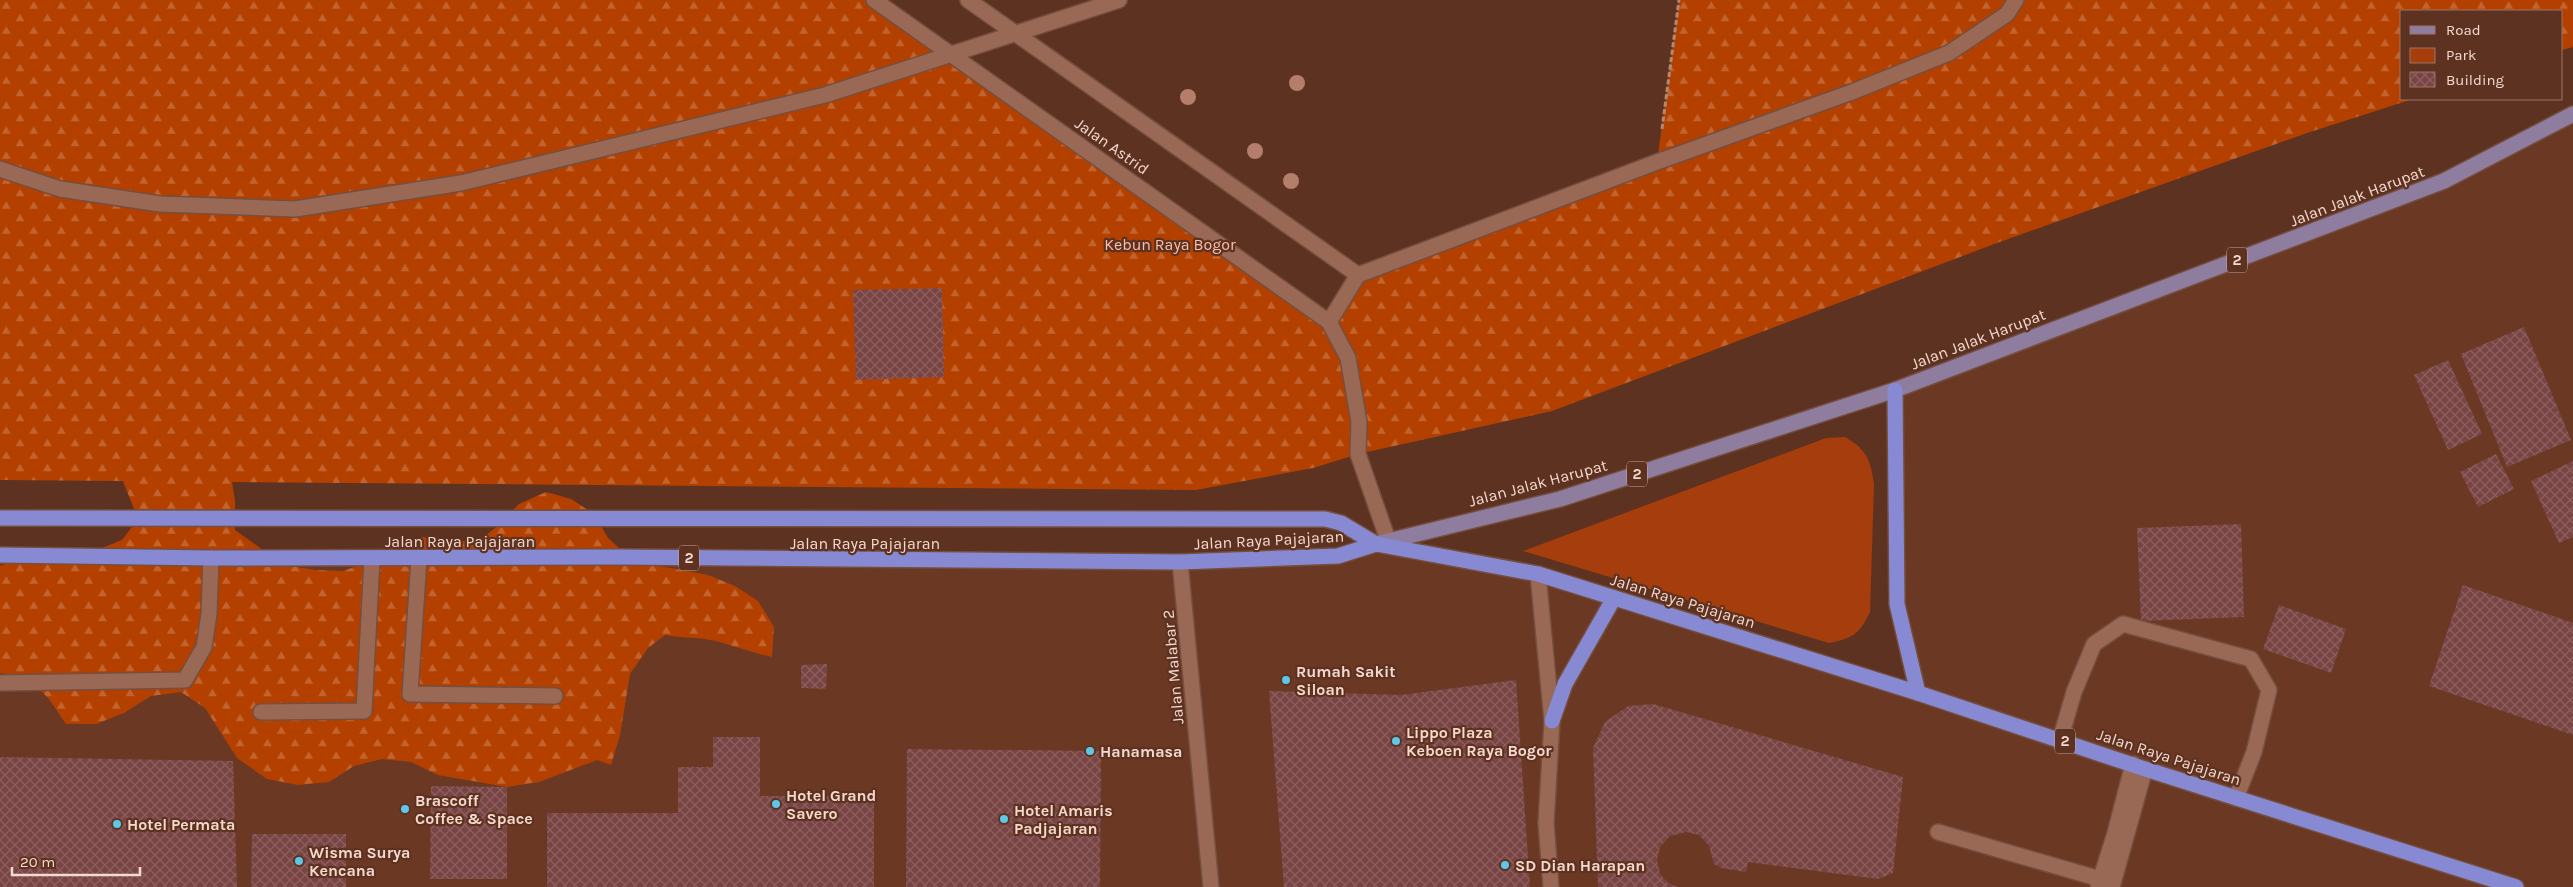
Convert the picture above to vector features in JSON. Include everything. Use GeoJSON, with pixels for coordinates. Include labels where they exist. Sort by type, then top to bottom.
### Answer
{"type":"FeatureCollection","features":[{"type":"Feature","properties":{"kind":"highway"},"geometry":{"type":"LineString","coordinates":[[1895,390],[1897,604],[1918,693]]}},
{"type":"Feature","properties":{"kind":"highway","name":"2"},"geometry":{"type":"LineString","coordinates":[[0,518],[1325,518],[1341,522],[1382,542]]}},
{"type":"Feature","properties":{"kind":"highway","name":"Jalan Raya Pajajaran"},"geometry":{"type":"LineString","coordinates":[[0,555],[372,559],[617,558],[1180,562],[1338,556],[1382,542],[1538,574],[1918,693],[2236,798],[2516,887]]}},
{"type":"Feature","properties":{"kind":"highway"},"geometry":{"type":"LineString","coordinates":[[1552,721],[1565,684],[1614,598]]}},
{"type":"Feature","properties":{"kind":"main road","name":"Jalan Jalak Harupat"},"geometry":{"type":"LineString","coordinates":[[1382,542],[1560,499],[1895,390],[2444,181],[2573,114]]}},
{"type":"Feature","properties":{"kind":"street","name":"Jalan Astrid"},"geometry":{"type":"LineString","coordinates":[[874,0],[1329,322]]}},
{"type":"Feature","properties":{"kind":"street"},"geometry":{"type":"LineString","coordinates":[[968,0],[1358,275]]}},
{"type":"Feature","properties":{"kind":"street"},"geometry":{"type":"LineString","coordinates":[[0,169],[60,189],[151,202],[295,209],[461,184],[825,95],[950,53],[1119,0]]}},
{"type":"Feature","properties":{"kind":"street"},"geometry":{"type":"LineString","coordinates":[[1382,542],[1358,454],[1359,422],[1348,358],[1329,322],[1358,275],[1657,162],[1852,92],[1949,54],[2006,14],[2016,0]]}},
{"type":"Feature","properties":{"kind":"street"},"geometry":{"type":"LineString","coordinates":[[0,683],[186,680],[204,647],[209,614],[210,558]]}},
{"type":"Feature","properties":{"kind":"street"},"geometry":{"type":"LineString","coordinates":[[261,712],[364,711],[372,559]]}},
{"type":"Feature","properties":{"kind":"street"},"geometry":{"type":"LineString","coordinates":[[419,559],[410,694],[555,696]]}},
{"type":"Feature","properties":{"kind":"street","name":"Jalan Malabar 2"},"geometry":{"type":"LineString","coordinates":[[1180,562],[1211,887]]}},
{"type":"Feature","properties":{"kind":"street"},"geometry":{"type":"LineString","coordinates":[[1538,574],[1552,721],[1546,823],[1551,887]]}},
{"type":"Feature","properties":{"kind":"street"},"geometry":{"type":"LineString","coordinates":[[2060,740],[2074,692],[2094,644],[2123,624],[2252,659],[2269,690],[2254,752],[2236,798]]}},
{"type":"Feature","properties":{"kind":"street"},"geometry":{"type":"LineString","coordinates":[[1938,832],[2103,884],[2139,766]]}},
{"type":"Feature","properties":{"kind":"path"},"geometry":{"type":"LineString","coordinates":[[1657,162],[1679,0]]}},
{"type":"Feature","properties":{"kind":"shaded area"},"geometry":{"type":"Polygon","coordinates":[[[2573,114],[2573,887],[0,887],[0,556],[1338,556],[1376,544],[1539,574],[1917,692],[1897,604],[1895,390],[2444,181],[2573,114]]]}},
{"type":"Feature","properties":{"kind":"green space","name":"Kebun Raya Bogor"},"geometry":{"type":"Polygon","coordinates":[[[0,0],[874,0],[1329,321],[1358,275],[1657,162],[1679,0],[2573,0],[2573,47],[2563,50],[2563,10],[2400,10],[2400,100],[2410,100],[2307,133],[1997,243],[1552,411],[1358,454],[1313,468],[1196,490],[232,482],[235,501],[235,530],[284,565],[315,570],[343,571],[371,561],[396,545],[423,537],[449,542],[480,540],[500,524],[519,504],[546,492],[571,499],[594,514],[608,538],[629,557],[654,565],[708,575],[735,586],[758,601],[774,627],[772,657],[716,641],[665,635],[648,648],[630,674],[620,735],[611,765],[597,760],[539,782],[507,787],[438,775],[411,762],[382,759],[354,766],[329,782],[298,785],[267,779],[237,758],[205,708],[181,692],[151,696],[124,713],[96,724],[66,724],[49,699],[27,677],[0,673],[0,566],[46,551],[97,550],[122,540],[138,519],[123,481],[0,480],[0,0]]]}},
{"type":"Feature","properties":{"kind":"green space"},"geometry":{"type":"Polygon","coordinates":[[[1845,437],[1863,451],[1871,468],[1874,484],[1870,612],[1859,631],[1850,637],[1829,643],[1523,551],[1826,438],[1845,437]]]}},
{"type":"Feature","properties":{"kind":"building"},"geometry":{"type":"Polygon","coordinates":[[[942,288],[944,377],[856,380],[853,290],[942,288]]]}},
{"type":"Feature","properties":{"kind":"building"},"geometry":{"type":"Polygon","coordinates":[[[2524,327],[2571,440],[2507,467],[2461,354],[2524,327]]]}},
{"type":"Feature","properties":{"kind":"building"},"geometry":{"type":"Polygon","coordinates":[[[2448,360],[2482,434],[2448,450],[2414,375],[2448,360]]]}},
{"type":"Feature","properties":{"kind":"building"},"geometry":{"type":"Polygon","coordinates":[[[2496,454],[2514,489],[2478,507],[2460,472],[2496,454]]]}},
{"type":"Feature","properties":{"kind":"building"},"geometry":{"type":"Polygon","coordinates":[[[2573,461],[2573,537],[2559,543],[2531,481],[2573,461]]]}},
{"type":"Feature","properties":{"kind":"building"},"geometry":{"type":"Polygon","coordinates":[[[2241,524],[2244,617],[2141,621],[2137,528],[2241,524]]]}},
{"type":"Feature","properties":{"kind":"building"},"geometry":{"type":"Polygon","coordinates":[[[2463,585],[2573,623],[2573,735],[2429,686],[2463,585]]]}},
{"type":"Feature","properties":{"kind":"building"},"geometry":{"type":"Polygon","coordinates":[[[2279,605],[2346,629],[2331,673],[2263,649],[2279,605]]]}},
{"type":"Feature","properties":{"kind":"building"},"geometry":{"type":"Polygon","coordinates":[[[827,664],[826,689],[801,688],[801,665],[827,664]]]}},
{"type":"Feature","properties":{"kind":"building","name":"Lippo Plaza Keboen Raya Bogor"},"geometry":{"type":"Polygon","coordinates":[[[1516,680],[1530,887],[1284,887],[1269,691],[1401,695],[1516,680]]]}},
{"type":"Feature","properties":{"kind":"building"},"geometry":{"type":"Polygon","coordinates":[[[1653,704],[1903,777],[1893,873],[1878,879],[1748,862],[1746,872],[1721,868],[1714,864],[1709,846],[1699,835],[1686,832],[1670,836],[1660,847],[1657,860],[1660,874],[1668,883],[1678,887],[1598,887],[1593,748],[1605,722],[1628,706],[1653,704]]]}},
{"type":"Feature","properties":{"kind":"building","name":"Hotel Grand Savero"},"geometry":{"type":"Polygon","coordinates":[[[713,737],[760,737],[760,796],[874,796],[874,887],[547,887],[547,813],[678,813],[678,767],[713,767],[713,737]]]}},
{"type":"Feature","properties":{"kind":"building","name":"Hotel Amaris Padjajaran"},"geometry":{"type":"Polygon","coordinates":[[[907,749],[1101,751],[1100,887],[906,887],[907,749]]]}},
{"type":"Feature","properties":{"kind":"building","name":"Hotel Permata"},"geometry":{"type":"Polygon","coordinates":[[[0,757],[233,761],[237,887],[0,887],[0,757]]]}},
{"type":"Feature","properties":{"kind":"building"},"geometry":{"type":"Polygon","coordinates":[[[431,786],[507,787],[507,879],[430,879],[431,786]]]}},
{"type":"Feature","properties":{"kind":"building","name":"Wisma Surya Kencana"},"geometry":{"type":"Polygon","coordinates":[[[252,834],[346,834],[346,887],[251,887],[252,834]]]}},
{"type":"Feature","properties":{"kind":"place","name":"Rumah Sakit Siloan"},"geometry":{"type":"Point","coordinates":[1286,680]}},
{"type":"Feature","properties":{"kind":"place","name":"Lippo Plaza Keboen Raya Bogor"},"geometry":{"type":"Point","coordinates":[1396,741]}},
{"type":"Feature","properties":{"kind":"place","name":"Hanamasa"},"geometry":{"type":"Point","coordinates":[1090,751]}},
{"type":"Feature","properties":{"kind":"place","name":"Hotel Grand Savero"},"geometry":{"type":"Point","coordinates":[776,804]}},
{"type":"Feature","properties":{"kind":"place","name":"Brascoff Coffee & Space"},"geometry":{"type":"Point","coordinates":[405,809]}},
{"type":"Feature","properties":{"kind":"place","name":"Hotel Amaris Padjajaran"},"geometry":{"type":"Point","coordinates":[1004,819]}},
{"type":"Feature","properties":{"kind":"place","name":"Hotel Permata"},"geometry":{"type":"Point","coordinates":[117,824]}},
{"type":"Feature","properties":{"kind":"place","name":"Wisma Surya Kencana"},"geometry":{"type":"Point","coordinates":[299,861]}},
{"type":"Feature","properties":{"kind":"place","name":"SD Dian Harapan"},"geometry":{"type":"Point","coordinates":[1505,865]}}]}
